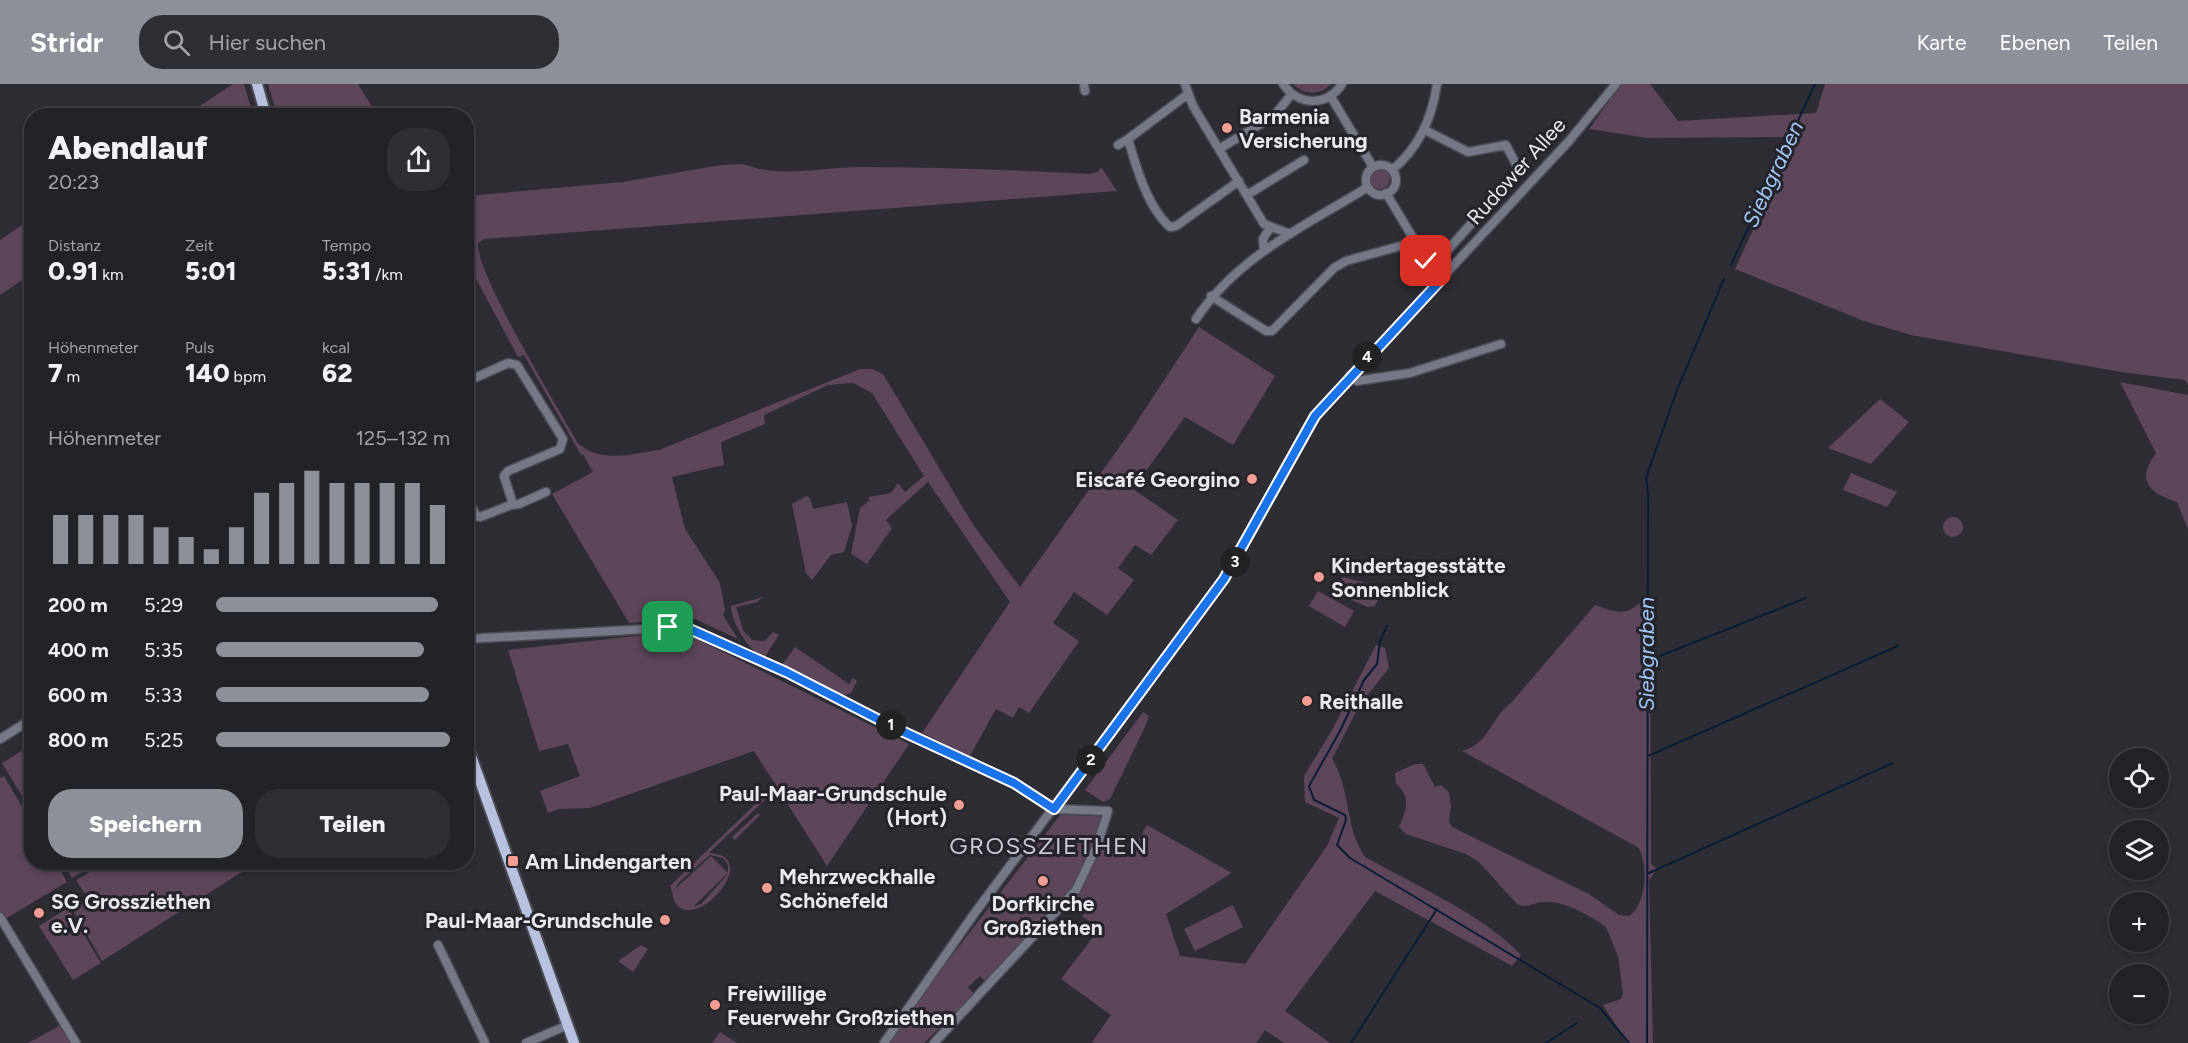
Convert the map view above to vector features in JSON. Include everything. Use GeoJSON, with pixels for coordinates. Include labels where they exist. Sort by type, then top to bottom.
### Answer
{"type":"FeatureCollection","features":[{"type":"Feature","properties":{"kind":"main road"},"geometry":{"type":"LineString","coordinates":[[257,84],[264,108]]}},
{"type":"Feature","properties":{"kind":"main road"},"geometry":{"type":"LineString","coordinates":[[474,764],[574,1043]]}},
{"type":"Feature","properties":{"kind":"street"},"geometry":{"type":"LineString","coordinates":[[1185,84],[1188,94],[1219,149],[1264,224],[1290,234]]}},
{"type":"Feature","properties":{"kind":"street"},"geometry":{"type":"LineString","coordinates":[[1283,84],[1291,95],[1305,100],[1318,101],[1331,97],[1342,84]]}},
{"type":"Feature","properties":{"kind":"street"},"geometry":{"type":"LineString","coordinates":[[1392,170],[1409,155],[1425,130],[1437,84]]}},
{"type":"Feature","properties":{"kind":"street","name":"Rudower Allee"},"geometry":{"type":"LineString","coordinates":[[884,1043],[974,914],[1224,579],[1309,426],[1350,375],[1569,141],[1616,84]]}},
{"type":"Feature","properties":{"kind":"street"},"geometry":{"type":"LineString","coordinates":[[1118,145],[1188,94]]}},
{"type":"Feature","properties":{"kind":"street"},"geometry":{"type":"LineString","coordinates":[[1219,149],[1274,116],[1291,95]]}},
{"type":"Feature","properties":{"kind":"street"},"geometry":{"type":"LineString","coordinates":[[1331,97],[1373,167]]}},
{"type":"Feature","properties":{"kind":"street"},"geometry":{"type":"LineString","coordinates":[[1425,130],[1468,152],[1506,145],[1520,170],[1446,252],[1426,261]]}},
{"type":"Feature","properties":{"kind":"street"},"geometry":{"type":"LineString","coordinates":[[1128,139],[1148,194],[1170,227],[1176,226],[1239,182]]}},
{"type":"Feature","properties":{"kind":"street"},"geometry":{"type":"LineString","coordinates":[[1247,195],[1304,160]]}},
{"type":"Feature","properties":{"kind":"street"},"geometry":{"type":"LineString","coordinates":[[1373,167],[1385,166],[1392,170],[1395,183],[1386,194]]}},
{"type":"Feature","properties":{"kind":"street"},"geometry":{"type":"LineString","coordinates":[[1373,167],[1366,178],[1368,187],[1378,194],[1386,194]]}},
{"type":"Feature","properties":{"kind":"street"},"geometry":{"type":"LineString","coordinates":[[1196,319],[1211,296],[1236,271],[1264,250],[1368,187]]}},
{"type":"Feature","properties":{"kind":"street"},"geometry":{"type":"LineString","coordinates":[[1386,194],[1440,281]]}},
{"type":"Feature","properties":{"kind":"street"},"geometry":{"type":"LineString","coordinates":[[1264,250],[1263,239],[1270,228]]}},
{"type":"Feature","properties":{"kind":"street"},"geometry":{"type":"LineString","coordinates":[[1211,296],[1266,331],[1272,331],[1334,268],[1346,261],[1415,242]]}},
{"type":"Feature","properties":{"kind":"street"},"geometry":{"type":"LineString","coordinates":[[1350,375],[1357,381],[1410,373],[1501,344]]}},
{"type":"Feature","properties":{"kind":"street"},"geometry":{"type":"LineString","coordinates":[[474,378],[508,363],[517,365],[563,439],[560,449],[508,471],[504,476],[512,501],[511,505]]}},
{"type":"Feature","properties":{"kind":"street"},"geometry":{"type":"LineString","coordinates":[[474,512],[476,516],[480,517],[546,492]]}},
{"type":"Feature","properties":{"kind":"street"},"geometry":{"type":"LineString","coordinates":[[474,639],[685,627],[786,672],[893,727],[1014,783],[1054,809],[1108,811],[1097,846],[1076,890],[934,1043]]}},
{"type":"Feature","properties":{"kind":"street"},"geometry":{"type":"LineString","coordinates":[[0,739],[24,724]]}},
{"type":"Feature","properties":{"kind":"street"},"geometry":{"type":"LineString","coordinates":[[0,917],[76,1043]]}},
{"type":"Feature","properties":{"kind":"street"},"geometry":{"type":"LineString","coordinates":[[438,945],[485,1043]]}},
{"type":"Feature","properties":{"kind":"street"},"geometry":{"type":"LineString","coordinates":[[526,1043],[568,1026]]}},
{"type":"Feature","properties":{"kind":"shaded area"},"geometry":{"type":"Polygon","coordinates":[[[233,84],[244,84],[251,108],[197,108],[233,84]]]}},
{"type":"Feature","properties":{"kind":"shaded area"},"geometry":{"type":"Polygon","coordinates":[[[268,84],[358,84],[373,108],[275,108],[268,84]]]}},
{"type":"Feature","properties":{"kind":"shaded area"},"geometry":{"type":"Polygon","coordinates":[[[1293,84],[1331,84],[1322,91],[1312,93],[1297,88],[1293,84]]]}},
{"type":"Feature","properties":{"kind":"shaded area"},"geometry":{"type":"Polygon","coordinates":[[[1621,84],[1650,84],[1678,121],[1816,113],[1825,84],[2188,84],[2188,385],[2185,380],[2121,372],[1911,335],[1864,321],[1735,269],[1796,137],[1648,138],[1589,129],[1621,84]]]}},
{"type":"Feature","properties":{"kind":"shaded area"},"geometry":{"type":"Polygon","coordinates":[[[743,164],[787,172],[845,167],[889,167],[1089,174],[1098,172],[1101,167],[1117,191],[484,239],[478,243],[481,258],[503,309],[577,442],[585,449],[615,456],[659,450],[860,369],[872,369],[883,374],[974,526],[1020,587],[1130,432],[1199,327],[1275,376],[1233,445],[1185,417],[1133,489],[1178,520],[1151,555],[1135,545],[1118,568],[1134,580],[1107,615],[1074,592],[1053,623],[1079,641],[1029,713],[1019,707],[1013,718],[996,709],[970,756],[922,733],[1010,602],[928,482],[886,520],[892,528],[867,564],[851,554],[860,508],[869,501],[869,497],[891,493],[898,483],[905,492],[924,476],[872,393],[853,383],[828,385],[764,415],[765,424],[721,442],[724,465],[672,477],[685,529],[720,583],[725,610],[723,615],[738,639],[695,619],[689,624],[679,619],[629,623],[552,494],[593,472],[524,355],[518,357],[474,275],[474,195],[623,182],[721,165],[743,164]]]}},
{"type":"Feature","properties":{"kind":"shaded area"},"geometry":{"type":"Polygon","coordinates":[[[1380,169],[1387,172],[1390,179],[1387,186],[1380,189],[1373,186],[1370,179],[1373,172],[1380,169]]]}},
{"type":"Feature","properties":{"kind":"shaded area"},"geometry":{"type":"Polygon","coordinates":[[[24,224],[24,279],[0,295],[0,240],[24,224]]]}},
{"type":"Feature","properties":{"kind":"shaded area"},"geometry":{"type":"Polygon","coordinates":[[[2120,382],[2188,395],[2188,529],[2177,502],[2159,494],[2148,484],[2147,471],[2156,453],[2120,382]]]}},
{"type":"Feature","properties":{"kind":"shaded area"},"geometry":{"type":"Polygon","coordinates":[[[1880,399],[1909,422],[1871,464],[1828,448],[1880,399]]]}},
{"type":"Feature","properties":{"kind":"shaded area"},"geometry":{"type":"Polygon","coordinates":[[[1851,473],[1897,492],[1887,507],[1843,490],[1851,473]]]}},
{"type":"Feature","properties":{"kind":"shaded area"},"geometry":{"type":"Polygon","coordinates":[[[807,496],[810,498],[813,509],[847,502],[852,526],[844,552],[831,555],[812,580],[806,573],[792,504],[807,496]]]}},
{"type":"Feature","properties":{"kind":"shaded area"},"geometry":{"type":"Polygon","coordinates":[[[1953,517],[1960,520],[1963,527],[1960,534],[1953,537],[1946,534],[1943,527],[1946,520],[1953,517]]]}},
{"type":"Feature","properties":{"kind":"shaded area"},"geometry":{"type":"Polygon","coordinates":[[[1343,577],[1373,585],[1379,597],[1375,606],[1367,607],[1335,592],[1343,577]]]}},
{"type":"Feature","properties":{"kind":"shaded area"},"geometry":{"type":"Polygon","coordinates":[[[1318,591],[1354,611],[1345,627],[1309,606],[1318,591]]]}},
{"type":"Feature","properties":{"kind":"shaded area"},"geometry":{"type":"Polygon","coordinates":[[[763,597],[757,602],[736,607],[743,630],[752,640],[765,641],[773,632],[779,635],[764,658],[752,649],[742,636],[734,621],[731,606],[763,597]]]}},
{"type":"Feature","properties":{"kind":"shaded area"},"geometry":{"type":"Polygon","coordinates":[[[1650,599],[1651,864],[1657,869],[1649,880],[1653,1043],[1627,1043],[1603,1005],[1621,999],[1623,994],[1618,956],[1606,927],[1568,906],[1552,902],[1524,906],[1517,904],[1479,862],[1466,854],[1406,834],[1399,827],[1406,799],[1396,784],[1395,773],[1415,764],[1423,764],[1435,787],[1441,785],[1449,792],[1451,806],[1449,822],[1452,827],[1589,894],[1619,915],[1629,916],[1639,903],[1644,884],[1644,865],[1639,848],[1462,751],[1478,743],[1504,709],[1595,605],[1614,611],[1624,611],[1650,599]]]}},
{"type":"Feature","properties":{"kind":"shaded area"},"geometry":{"type":"Polygon","coordinates":[[[681,631],[909,744],[827,866],[754,751],[590,808],[559,809],[548,813],[540,791],[580,776],[568,744],[539,751],[508,650],[681,631]]]}},
{"type":"Feature","properties":{"kind":"shaded area"},"geometry":{"type":"Polygon","coordinates":[[[1376,645],[1385,648],[1389,668],[1359,706],[1332,759],[1342,783],[1359,846],[1365,857],[1447,901],[1506,940],[1521,955],[1512,966],[1375,891],[1285,1011],[1330,1043],[1284,1043],[1265,1030],[1256,1043],[1095,1043],[1092,1042],[1111,1015],[1061,979],[1100,928],[1082,916],[1088,910],[1075,899],[1063,897],[986,982],[980,976],[968,987],[974,994],[924,1043],[890,1043],[934,979],[1061,814],[1111,817],[1104,841],[1130,854],[1147,825],[1232,873],[1166,914],[1180,956],[1245,964],[1327,846],[1339,818],[1305,802],[1304,776],[1331,732],[1376,645]]]}},
{"type":"Feature","properties":{"kind":"shaded area"},"geometry":{"type":"Polygon","coordinates":[[[795,647],[849,684],[853,678],[857,681],[851,693],[843,696],[781,666],[795,647]]]}},
{"type":"Feature","properties":{"kind":"shaded area"},"geometry":{"type":"Polygon","coordinates":[[[1143,712],[1149,716],[1146,725],[1110,799],[1103,802],[1085,790],[1143,712]]]}},
{"type":"Feature","properties":{"kind":"shaded area"},"geometry":{"type":"Polygon","coordinates":[[[24,749],[24,799],[2,763],[24,749]]]}},
{"type":"Feature","properties":{"kind":"shaded area"},"geometry":{"type":"Polygon","coordinates":[[[4,776],[24,810],[24,870],[60,870],[67,882],[5,919],[0,911],[0,778],[4,776]]]}},
{"type":"Feature","properties":{"kind":"shaded area"},"geometry":{"type":"Polygon","coordinates":[[[768,792],[770,795],[709,853],[724,857],[730,865],[729,876],[713,899],[701,907],[689,910],[679,907],[676,905],[670,886],[768,792]],[[710,855],[679,882],[675,889],[711,856],[728,873],[728,865],[723,858],[710,855]],[[727,874],[693,907],[701,904],[727,874]]]}},
{"type":"Feature","properties":{"kind":"shaded area"},"geometry":{"type":"Polygon","coordinates":[[[758,813],[760,815],[735,840],[732,837],[758,813]]]}},
{"type":"Feature","properties":{"kind":"shaded area"},"geometry":{"type":"Polygon","coordinates":[[[67,870],[85,870],[72,878],[67,870]]]}},
{"type":"Feature","properties":{"kind":"shaded area"},"geometry":{"type":"Polygon","coordinates":[[[94,870],[245,870],[102,961],[71,907],[87,897],[76,880],[94,870]]]}},
{"type":"Feature","properties":{"kind":"shaded area"},"geometry":{"type":"Polygon","coordinates":[[[1233,905],[1243,927],[1195,951],[1184,929],[1233,905]]]}},
{"type":"Feature","properties":{"kind":"shaded area"},"geometry":{"type":"Polygon","coordinates":[[[68,908],[101,963],[73,980],[39,926],[68,908]]]}},
{"type":"Feature","properties":{"kind":"shaded area"},"geometry":{"type":"Polygon","coordinates":[[[641,945],[648,949],[633,972],[618,961],[641,945]]]}},
{"type":"Feature","properties":{"kind":"shaded area"},"geometry":{"type":"Polygon","coordinates":[[[61,1025],[72,1043],[28,1043],[61,1025]]]}},
{"type":"Feature","properties":{"kind":"shaded area"},"geometry":{"type":"Polygon","coordinates":[[[720,1032],[737,1043],[712,1043],[720,1032]]]}},
{"type":"Feature","properties":{"kind":"waterway","name":"Siebgraben"},"geometry":{"type":"LineString","coordinates":[[1731,265],[1815,84]]}},
{"type":"Feature","properties":{"kind":"waterway","name":"Siebgraben"},"geometry":{"type":"LineString","coordinates":[[1647,1043],[1648,492],[1646,478],[1677,390],[1724,279]]}},
{"type":"Feature","properties":{"kind":"waterway"},"geometry":{"type":"LineString","coordinates":[[1647,661],[1806,598]]}},
{"type":"Feature","properties":{"kind":"waterway"},"geometry":{"type":"LineString","coordinates":[[1387,626],[1380,641],[1377,664],[1364,680],[1340,731],[1309,786],[1314,800],[1345,815],[1346,820],[1337,845],[1350,858],[1600,1008],[1629,1043]]}},
{"type":"Feature","properties":{"kind":"waterway"},"geometry":{"type":"LineString","coordinates":[[1648,756],[1898,646]]}},
{"type":"Feature","properties":{"kind":"waterway"},"geometry":{"type":"LineString","coordinates":[[1649,873],[1893,763]]}},
{"type":"Feature","properties":{"kind":"waterway"},"geometry":{"type":"LineString","coordinates":[[1351,1043],[1437,909]]}},
{"type":"Feature","properties":{"kind":"waterway"},"geometry":{"type":"LineString","coordinates":[[1546,1043],[1577,1023]]}},
{"type":"Feature","properties":{"kind":"place","name":"Barmenia Versicherung"},"geometry":{"type":"Point","coordinates":[1227,128]}},
{"type":"Feature","properties":{"kind":"place","name":"Eiscafé Georgino"},"geometry":{"type":"Point","coordinates":[1252,479]}},
{"type":"Feature","properties":{"kind":"place","name":"Kindertagesstätte Sonnenblick"},"geometry":{"type":"Point","coordinates":[1319,577]}},
{"type":"Feature","properties":{"kind":"place","name":"Reithalle"},"geometry":{"type":"Point","coordinates":[1307,701]}},
{"type":"Feature","properties":{"kind":"place","name":"Paul-Maar-Grundschule (Hort)"},"geometry":{"type":"Point","coordinates":[959,805]}},
{"type":"Feature","properties":{"kind":"place","name":"Am Lindengarten"},"geometry":{"type":"Point","coordinates":[513,861]}},
{"type":"Feature","properties":{"kind":"place","name":"Dorfkirche Großziethen"},"geometry":{"type":"Point","coordinates":[1043,881]}},
{"type":"Feature","properties":{"kind":"place","name":"Mehrzweckhalle Schönefeld"},"geometry":{"type":"Point","coordinates":[767,888]}},
{"type":"Feature","properties":{"kind":"place","name":"SG Grossziethen e.V."},"geometry":{"type":"Point","coordinates":[39,913]}},
{"type":"Feature","properties":{"kind":"place","name":"Paul-Maar-Grundschule"},"geometry":{"type":"Point","coordinates":[665,920]}},
{"type":"Feature","properties":{"kind":"place","name":"Freiwillige Feuerwehr Großziethen"},"geometry":{"type":"Point","coordinates":[715,1005]}},
{"type":"Feature","properties":{"kind":"district","name":"GROSSZIETHEN"},"geometry":{"type":"Point","coordinates":[1049,845]}},
{"type":"Feature","properties":{"kind":"route"},"geometry":{"type":"LineString","coordinates":[[668,627],[685,627],[786,672],[893,727],[1014,783],[1054,809],[1224,579],[1315,416],[1350,375],[1440,281],[1426,261]]}}]}
